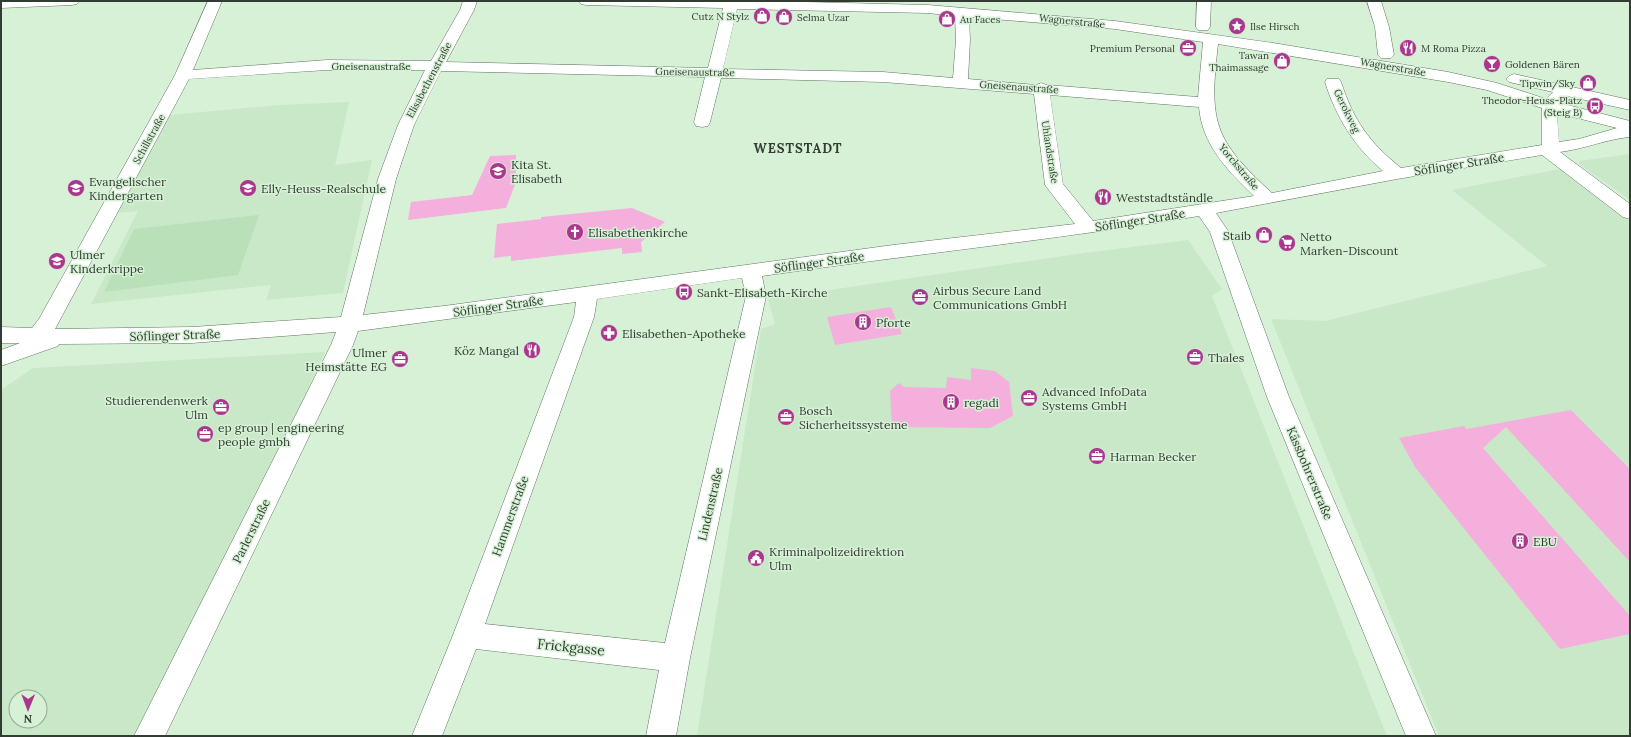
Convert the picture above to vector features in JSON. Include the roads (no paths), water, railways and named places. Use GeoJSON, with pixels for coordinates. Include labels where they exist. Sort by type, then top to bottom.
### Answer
{"type":"FeatureCollection","features":[{"type":"Feature","properties":{"kind":"street"},"geometry":{"type":"LineString","coordinates":[[1,4],[72,1]]}},
{"type":"Feature","properties":{"kind":"street","name":"Schillstraße"},"geometry":{"type":"LineString","coordinates":[[38,336],[47,324],[180,80],[215,1]]}},
{"type":"Feature","properties":{"kind":"street","name":"Elisabethenstraße"},"geometry":{"type":"LineString","coordinates":[[350,324],[387,179],[406,125],[420,94],[437,66],[467,10],[470,1]]}},
{"type":"Feature","properties":{"kind":"street","name":"Wagnerstraße"},"geometry":{"type":"LineString","coordinates":[[586,1],[955,5],[1093,23],[1207,32],[1386,55],[1471,70],[1583,95]]}},
{"type":"Feature","properties":{"kind":"street","name":"Wagnerstraße"},"geometry":{"type":"LineString","coordinates":[[947,1],[955,5]]}},
{"type":"Feature","properties":{"kind":"street","name":"Yorckstraße"},"geometry":{"type":"LineString","coordinates":[[1204,1],[1207,32],[1207,103],[1211,130],[1220,147],[1236,167],[1268,200]]}},
{"type":"Feature","properties":{"kind":"street"},"geometry":{"type":"LineString","coordinates":[[1374,1],[1382,27],[1386,55]]}},
{"type":"Feature","properties":{"kind":"street"},"geometry":{"type":"LineString","coordinates":[[702,122],[732,3]]}},
{"type":"Feature","properties":{"kind":"street"},"geometry":{"type":"LineString","coordinates":[[955,5],[963,40],[960,83]]}},
{"type":"Feature","properties":{"kind":"street","name":"Wagnerstraße"},"geometry":{"type":"LineString","coordinates":[[1207,32],[1474,82],[1630,126]]}},
{"type":"Feature","properties":{"kind":"street","name":"Gneisenaustraße"},"geometry":{"type":"LineString","coordinates":[[180,80],[326,65],[437,66],[883,78],[1041,88],[1207,103]]}},
{"type":"Feature","properties":{"kind":"street","name":"Gerokweg"},"geometry":{"type":"LineString","coordinates":[[1333,82],[1337,94],[1353,127],[1368,148],[1396,174]]}},
{"type":"Feature","properties":{"kind":"street","name":"Uhlandstraße"},"geometry":{"type":"LineString","coordinates":[[1041,88],[1054,185],[1075,215],[1088,228]]}},
{"type":"Feature","properties":{"kind":"street"},"geometry":{"type":"LineString","coordinates":[[1630,105],[1583,95],[1561,95],[1556,97],[1552,105],[1548,122],[1551,144],[1550,148],[1546,150],[1630,213]]}},
{"type":"Feature","properties":{"kind":"street","name":"Söflinger Straße"},"geometry":{"type":"LineString","coordinates":[[1,335],[192,335],[350,324],[588,294],[893,251],[1088,228],[1268,200],[1396,174],[1581,144],[1617,133],[1630,132]]}},
{"type":"Feature","properties":{"kind":"street","name":"Kässbohrerstraße"},"geometry":{"type":"LineString","coordinates":[[1204,210],[1219,231],[1226,246],[1278,397],[1421,736]]}},
{"type":"Feature","properties":{"kind":"street","name":"Lindenstraße"},"geometry":{"type":"LineString","coordinates":[[662,736],[676,658],[756,296],[751,272]]}},
{"type":"Feature","properties":{"kind":"street","name":"Hammerstraße"},"geometry":{"type":"LineString","coordinates":[[427,736],[467,635],[584,317],[588,294]]}},
{"type":"Feature","properties":{"kind":"street","name":"Parlerstraße"},"geometry":{"type":"LineString","coordinates":[[149,736],[342,345],[350,324]]}},
{"type":"Feature","properties":{"kind":"street"},"geometry":{"type":"LineString","coordinates":[[1,358],[64,336]]}},
{"type":"Feature","properties":{"kind":"street","name":"Frickgasse"},"geometry":{"type":"LineString","coordinates":[[467,635],[676,658]]}},
{"type":"Feature","properties":{"kind":"place","name":"Cutz N Stylz"},"geometry":{"type":"Point","coordinates":[762,16]}},
{"type":"Feature","properties":{"kind":"place","name":"Selma Uzar"},"geometry":{"type":"Point","coordinates":[784,17]}},
{"type":"Feature","properties":{"kind":"place","name":"Au Faces"},"geometry":{"type":"Point","coordinates":[947,19]}},
{"type":"Feature","properties":{"kind":"place","name":"Ilse Hirsch"},"geometry":{"type":"Point","coordinates":[1237,26]}},
{"type":"Feature","properties":{"kind":"place","name":"Premium Personal"},"geometry":{"type":"Point","coordinates":[1188,48]}},
{"type":"Feature","properties":{"kind":"place","name":"M Roma Pizza"},"geometry":{"type":"Point","coordinates":[1408,48]}},
{"type":"Feature","properties":{"kind":"place","name":"Tawan Thaimassage"},"geometry":{"type":"Point","coordinates":[1282,61]}},
{"type":"Feature","properties":{"kind":"place","name":"Goldenen Bären"},"geometry":{"type":"Point","coordinates":[1492,64]}},
{"type":"Feature","properties":{"kind":"place","name":"Tipwin/Sky"},"geometry":{"type":"Point","coordinates":[1588,83]}},
{"type":"Feature","properties":{"kind":"place","name":"Theodor-Heuss-Platz (Steig B)"},"geometry":{"type":"Point","coordinates":[1595,106]}},
{"type":"Feature","properties":{"kind":"place","name":"Kita St. Elisabeth"},"geometry":{"type":"Point","coordinates":[498,171]}},
{"type":"Feature","properties":{"kind":"place","name":"Evangelischer Kindergarten"},"geometry":{"type":"Point","coordinates":[76,188]}},
{"type":"Feature","properties":{"kind":"place","name":"Elly-Heuss-Realschule"},"geometry":{"type":"Point","coordinates":[248,188]}},
{"type":"Feature","properties":{"kind":"place","name":"Weststadtständle"},"geometry":{"type":"Point","coordinates":[1103,197]}},
{"type":"Feature","properties":{"kind":"place","name":"Elisabethenkirche"},"geometry":{"type":"Point","coordinates":[575,232]}},
{"type":"Feature","properties":{"kind":"place","name":"Staib"},"geometry":{"type":"Point","coordinates":[1264,235]}},
{"type":"Feature","properties":{"kind":"place","name":"Netto Marken-Discount"},"geometry":{"type":"Point","coordinates":[1287,243]}},
{"type":"Feature","properties":{"kind":"place","name":"Ulmer Kinderkrippe"},"geometry":{"type":"Point","coordinates":[57,261]}},
{"type":"Feature","properties":{"kind":"place","name":"Sankt-Elisabeth-Kirche"},"geometry":{"type":"Point","coordinates":[684,292]}},
{"type":"Feature","properties":{"kind":"place","name":"Airbus Secure Land Communications GmbH"},"geometry":{"type":"Point","coordinates":[920,297]}},
{"type":"Feature","properties":{"kind":"place","name":"Pforte"},"geometry":{"type":"Point","coordinates":[863,322]}},
{"type":"Feature","properties":{"kind":"place","name":"Elisabethen-Apotheke"},"geometry":{"type":"Point","coordinates":[609,333]}},
{"type":"Feature","properties":{"kind":"place","name":"Köz Mangal"},"geometry":{"type":"Point","coordinates":[532,350]}},
{"type":"Feature","properties":{"kind":"place","name":"Thales"},"geometry":{"type":"Point","coordinates":[1195,357]}},
{"type":"Feature","properties":{"kind":"place","name":"Ulmer Heimstätte EG"},"geometry":{"type":"Point","coordinates":[400,359]}},
{"type":"Feature","properties":{"kind":"place","name":"Advanced InfoData Systems GmbH"},"geometry":{"type":"Point","coordinates":[1029,398]}},
{"type":"Feature","properties":{"kind":"place","name":"regadi"},"geometry":{"type":"Point","coordinates":[951,402]}},
{"type":"Feature","properties":{"kind":"place","name":"Studierendenwerk Ulm"},"geometry":{"type":"Point","coordinates":[221,407]}},
{"type":"Feature","properties":{"kind":"place","name":"Bosch Sicherheitssysteme"},"geometry":{"type":"Point","coordinates":[786,417]}},
{"type":"Feature","properties":{"kind":"place","name":"ep group | engineering people gmbh"},"geometry":{"type":"Point","coordinates":[205,434]}},
{"type":"Feature","properties":{"kind":"place","name":"Harman Becker"},"geometry":{"type":"Point","coordinates":[1097,456]}},
{"type":"Feature","properties":{"kind":"place","name":"EBU"},"geometry":{"type":"Point","coordinates":[1520,541]}},
{"type":"Feature","properties":{"kind":"place","name":"Kriminalpolizeidirektion Ulm"},"geometry":{"type":"Point","coordinates":[756,558]}},
{"type":"Feature","properties":{"kind":"district","name":"WESTSTADT"},"geometry":{"type":"Point","coordinates":[798,148]}}]}
